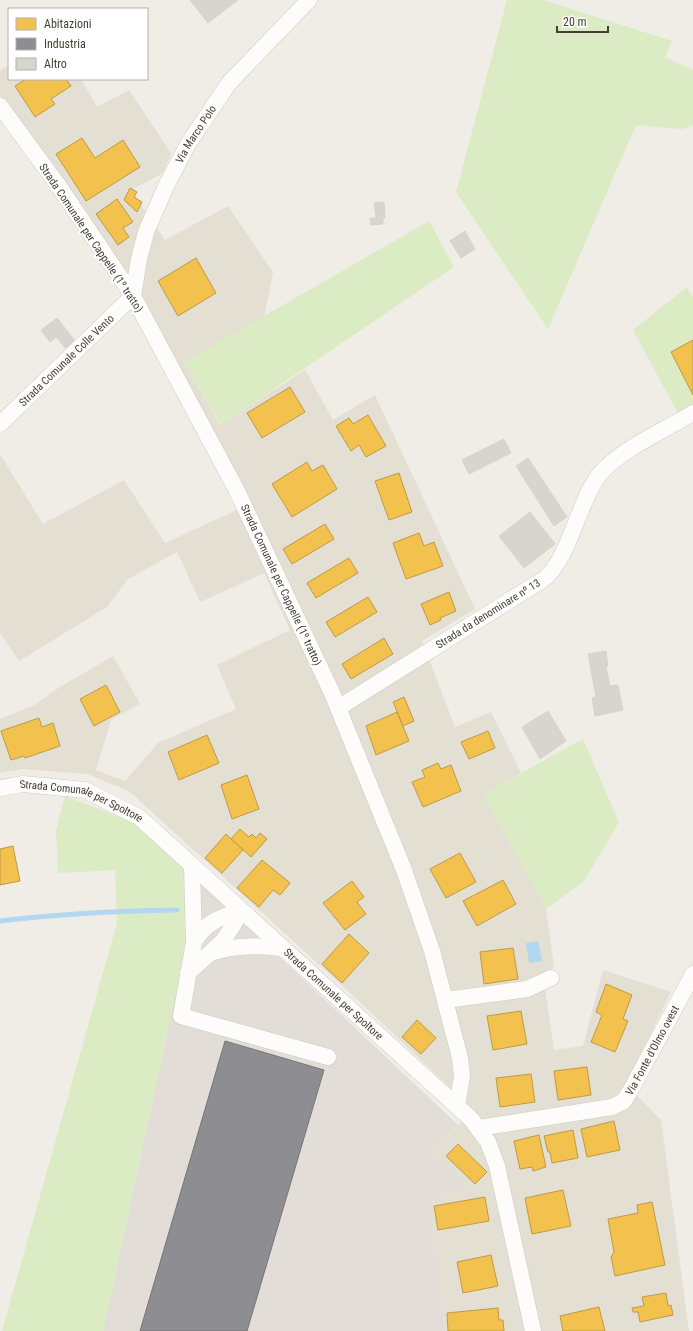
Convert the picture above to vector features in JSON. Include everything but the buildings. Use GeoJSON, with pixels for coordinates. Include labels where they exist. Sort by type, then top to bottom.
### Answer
{"type":"FeatureCollection","features":[{"type":"Feature","properties":{"kind":"street","name":"Via Marco Polo"},"geometry":{"type":"LineString","coordinates":[[133,296],[140,252],[148,228],[166,186],[188,144],[229,83],[309,0]]}},
{"type":"Feature","properties":{"kind":"street","name":"Strada Comunale per Cappelle (1º tratto)"},"geometry":{"type":"LineString","coordinates":[[0,106],[58,185],[133,296],[228,472],[338,708],[414,896],[446,1000],[461,1067],[461,1083],[457,1106]]}},
{"type":"Feature","properties":{"kind":"street","name":"Strada Comunale Colle Vento"},"geometry":{"type":"LineString","coordinates":[[0,424],[133,296]]}},
{"type":"Feature","properties":{"kind":"street","name":"Strada da denominare nº 13"},"geometry":{"type":"LineString","coordinates":[[338,708],[544,579],[556,565],[586,495],[605,468],[621,455],[693,413]]}},
{"type":"Feature","properties":{"kind":"street","name":"Strada Comunale per Spoltore"},"geometry":{"type":"LineString","coordinates":[[0,788],[23,784],[85,790],[139,817],[457,1106],[479,1128],[492,1150],[497,1166],[533,1331]]}},
{"type":"Feature","properties":{"kind":"street"},"geometry":{"type":"LineString","coordinates":[[192,866],[194,942],[181,1016],[328,1057]]}},
{"type":"Feature","properties":{"kind":"street"},"geometry":{"type":"LineString","coordinates":[[194,942],[208,925],[223,916],[242,911]]}},
{"type":"Feature","properties":{"kind":"street"},"geometry":{"type":"LineString","coordinates":[[188,973],[223,941],[242,911]]}},
{"type":"Feature","properties":{"kind":"street"},"geometry":{"type":"LineString","coordinates":[[211,953],[225,948],[245,946],[282,948]]}},
{"type":"Feature","properties":{"kind":"street","name":"Via Fonte d'Olmo ovest"},"geometry":{"type":"LineString","coordinates":[[479,1128],[612,1107],[624,1101],[634,1086],[693,974]]}},
{"type":"Feature","properties":{"kind":"street"},"geometry":{"type":"LineString","coordinates":[[446,1000],[527,989],[551,978]]}},
{"type":"Feature","properties":{"kind":"shaded area"},"geometry":{"type":"Polygon","coordinates":[[[8,66],[8,80],[82,80],[97,107],[129,90],[171,153],[163,173],[131,190],[165,240],[228,206],[273,272],[264,318],[184,362],[220,425],[305,370],[333,420],[375,395],[475,609],[422,641],[455,727],[491,712],[521,773],[484,794],[546,909],[554,967],[544,981],[554,1050],[583,1046],[603,970],[671,992],[626,1084],[661,1120],[689,1331],[445,1331],[430,1199],[473,1191],[432,1151],[474,1110],[350,993],[129,791],[87,774],[23,769],[0,773],[0,719],[34,705],[60,687],[113,656],[140,704],[111,720],[96,770],[125,781],[158,743],[236,709],[217,665],[290,630],[264,573],[200,602],[177,552],[128,579],[107,607],[19,661],[0,633],[0,454],[43,524],[124,480],[165,543],[250,504],[126,272],[0,95],[0,70],[8,66]]]}},
{"type":"Feature","properties":{"kind":"shaded area"},"geometry":{"type":"Polygon","coordinates":[[[182,867],[458,1125],[432,1151],[473,1191],[430,1199],[445,1331],[103,1331],[185,950],[182,867]]]}},
{"type":"Feature","properties":{"kind":"green space"},"geometry":{"type":"Polygon","coordinates":[[[507,0],[543,0],[672,41],[665,57],[693,70],[693,125],[682,129],[636,125],[548,329],[456,192],[507,0]]]}},
{"type":"Feature","properties":{"kind":"green space"},"geometry":{"type":"Polygon","coordinates":[[[429,221],[454,267],[221,425],[184,362],[429,221]]]}},
{"type":"Feature","properties":{"kind":"green space"},"geometry":{"type":"Polygon","coordinates":[[[687,287],[693,297],[693,405],[679,415],[633,330],[687,287]]]}},
{"type":"Feature","properties":{"kind":"green space"},"geometry":{"type":"Polygon","coordinates":[[[583,739],[619,822],[584,881],[546,909],[483,794],[583,739]]]}},
{"type":"Feature","properties":{"kind":"green space"},"geometry":{"type":"Polygon","coordinates":[[[65,796],[133,822],[182,867],[185,950],[103,1331],[2,1331],[117,923],[115,870],[58,873],[56,831],[65,796]]]}},
{"type":"Feature","properties":{"kind":"water"},"geometry":{"type":"Polygon","coordinates":[[[538,941],[542,961],[529,963],[526,943],[538,941]]]}},
{"type":"Feature","properties":{"kind":"waterway"},"geometry":{"type":"LineString","coordinates":[[0,921],[88,913],[177,910]]}}]}
